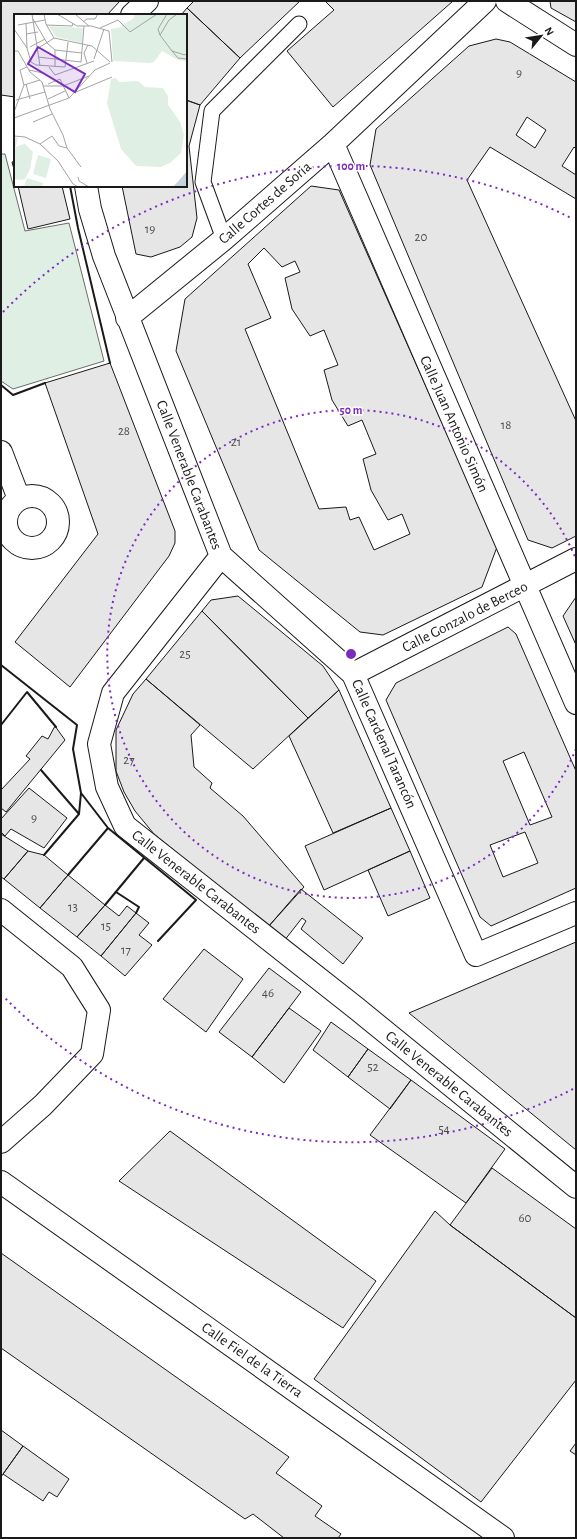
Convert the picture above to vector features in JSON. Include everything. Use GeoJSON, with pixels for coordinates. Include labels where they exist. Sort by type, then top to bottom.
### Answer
{"type":"FeatureCollection","features":[{"type":"Feature","properties":{"kind":"street"},"geometry":{"type":"LineString","coordinates":[[133,14],[147,1]]}},
{"type":"Feature","properties":{"kind":"street","name":"Calle Cortes de Soria"},"geometry":{"type":"LineString","coordinates":[[127,318],[224,239],[333,144],[485,1]]}},
{"type":"Feature","properties":{"kind":"street"},"geometry":{"type":"LineString","coordinates":[[508,1],[576,45]]}},
{"type":"Feature","properties":{"kind":"street","name":"Calle Juan Antonio Simón"},"geometry":{"type":"LineString","coordinates":[[333,144],[576,703]]}},
{"type":"Feature","properties":{"kind":"street","name":"Calle Venerable Carabantes"},"geometry":{"type":"LineString","coordinates":[[86,187],[90,209],[104,256],[221,556],[113,693],[99,744],[107,787],[125,826],[356,1008],[576,1187]]}},
{"type":"Feature","properties":{"kind":"street"},"geometry":{"type":"LineString","coordinates":[[1,452],[19,499]]}},
{"type":"Feature","properties":{"kind":"street","name":"Calle Cardenal Tarancón"},"geometry":{"type":"LineString","coordinates":[[221,556],[353,674],[476,955],[576,912]]}},
{"type":"Feature","properties":{"kind":"street","name":"Calle Gonzalo de Berceo"},"geometry":{"type":"LineString","coordinates":[[353,674],[576,559]]}},
{"type":"Feature","properties":{"kind":"street"},"geometry":{"type":"LineString","coordinates":[[1,910],[72,967],[99,1010],[92,1054],[43,1105],[1,1142]]}},
{"type":"Feature","properties":{"kind":"street","name":"Calle Fiel de la Tierra"},"geometry":{"type":"LineString","coordinates":[[1,1182],[503,1538]]}},
{"type":"Feature","properties":{"kind":"lane"},"geometry":{"type":"LineString","coordinates":[[224,239],[203,182],[212,111],[299,24]]}},
{"type":"Feature","properties":{"kind":"green space"},"geometry":{"type":"Polygon","coordinates":[[[1,154],[5,154],[25,231],[69,223],[104,361],[13,389],[1,381],[1,154]]]}},
{"type":"Feature","properties":{"kind":"building"},"geometry":{"type":"Polygon","coordinates":[[[1,1],[120,1],[108,14],[14,14],[14,97],[1,95],[1,1]]]}},
{"type":"Feature","properties":{"kind":"building"},"geometry":{"type":"Polygon","coordinates":[[[194,1],[300,1],[240,58],[187,8],[194,1]]]}},
{"type":"Feature","properties":{"kind":"building"},"geometry":{"type":"Polygon","coordinates":[[[325,1],[453,1],[333,107],[287,51],[334,10],[325,1]]]}},
{"type":"Feature","properties":{"kind":"building"},"geometry":{"type":"Polygon","coordinates":[[[550,1],[576,1],[576,22],[551,8],[550,1]]]}},
{"type":"Feature","properties":{"kind":"building"},"geometry":{"type":"Polygon","coordinates":[[[187,8],[240,58],[200,105],[187,100],[187,14],[182,14],[187,8]]]}},
{"type":"Feature","properties":{"kind":"building"},"geometry":{"type":"Polygon","coordinates":[[[496,39],[510,42],[576,82],[576,149],[574,147],[562,166],[576,175],[576,199],[490,147],[467,180],[576,421],[576,536],[552,548],[528,540],[370,165],[376,129],[469,46],[496,39]],[[527,117],[516,135],[535,148],[546,130],[527,117]]]}},
{"type":"Feature","properties":{"kind":"building"},"geometry":{"type":"Polygon","coordinates":[[[187,100],[200,105],[189,146],[197,218],[192,237],[180,247],[151,257],[136,254],[122,187],[187,187],[187,100]]]}},
{"type":"Feature","properties":{"kind":"building"},"geometry":{"type":"Polygon","coordinates":[[[311,186],[339,190],[497,547],[482,587],[383,635],[360,632],[259,550],[176,351],[185,299],[311,186]],[[264,248],[248,264],[271,318],[245,329],[319,509],[346,507],[350,520],[359,517],[374,550],[410,534],[402,514],[388,520],[371,490],[363,459],[376,454],[362,420],[348,426],[332,400],[324,370],[338,365],[324,330],[310,336],[292,309],[285,278],[300,272],[295,261],[282,267],[264,248]]]}},
{"type":"Feature","properties":{"kind":"building"},"geometry":{"type":"Polygon","coordinates":[[[18,187],[62,187],[70,219],[28,229],[18,187]]]}},
{"type":"Feature","properties":{"kind":"building"},"geometry":{"type":"Polygon","coordinates":[[[110,363],[175,531],[175,543],[169,556],[70,687],[15,642],[98,534],[45,383],[110,363]]]}},
{"type":"Feature","properties":{"kind":"building"},"geometry":{"type":"Polygon","coordinates":[[[238,596],[323,666],[339,690],[308,718],[202,611],[211,600],[238,596]]]}},
{"type":"Feature","properties":{"kind":"building"},"geometry":{"type":"Polygon","coordinates":[[[576,597],[576,645],[563,616],[576,597]]]}},
{"type":"Feature","properties":{"kind":"building"},"geometry":{"type":"Polygon","coordinates":[[[202,611],[308,718],[253,769],[146,679],[202,611]]]}},
{"type":"Feature","properties":{"kind":"building"},"geometry":{"type":"Polygon","coordinates":[[[508,627],[516,634],[576,771],[576,888],[491,926],[480,917],[386,700],[396,683],[508,627]],[[524,752],[503,761],[530,825],[552,817],[524,752]],[[525,832],[490,845],[503,877],[538,863],[525,832]]]}},
{"type":"Feature","properties":{"kind":"building"},"geometry":{"type":"Polygon","coordinates":[[[146,679],[200,725],[191,735],[194,767],[212,783],[210,788],[243,816],[304,887],[268,927],[154,834],[135,811],[124,792],[116,771],[116,730],[133,694],[146,679]]]}},
{"type":"Feature","properties":{"kind":"building"},"geometry":{"type":"Polygon","coordinates":[[[339,690],[391,808],[333,833],[289,736],[339,690]]]}},
{"type":"Feature","properties":{"kind":"building"},"geometry":{"type":"Polygon","coordinates":[[[55,726],[65,740],[6,812],[1,808],[1,790],[30,759],[26,756],[42,736],[48,739],[55,726]]]}},
{"type":"Feature","properties":{"kind":"building"},"geometry":{"type":"Polygon","coordinates":[[[29,788],[67,818],[44,848],[11,829],[5,836],[1,832],[1,819],[29,788]]]}},
{"type":"Feature","properties":{"kind":"building"},"geometry":{"type":"Polygon","coordinates":[[[391,808],[410,851],[324,890],[305,846],[391,808]]]}},
{"type":"Feature","properties":{"kind":"building"},"geometry":{"type":"Polygon","coordinates":[[[1,834],[28,851],[4,879],[1,877],[1,834]]]}},
{"type":"Feature","properties":{"kind":"building"},"geometry":{"type":"Polygon","coordinates":[[[28,851],[44,855],[68,875],[40,908],[4,879],[28,851]]]}},
{"type":"Feature","properties":{"kind":"building"},"geometry":{"type":"Polygon","coordinates":[[[410,851],[430,898],[388,916],[368,870],[410,851]]]}},
{"type":"Feature","properties":{"kind":"building"},"geometry":{"type":"Polygon","coordinates":[[[68,875],[105,905],[77,937],[40,908],[68,875]]]}},
{"type":"Feature","properties":{"kind":"building"},"geometry":{"type":"Polygon","coordinates":[[[301,889],[363,938],[343,964],[301,929],[306,921],[302,918],[284,941],[268,927],[301,889]]]}},
{"type":"Feature","properties":{"kind":"building"},"geometry":{"type":"Polygon","coordinates":[[[105,905],[119,916],[127,906],[136,913],[101,956],[77,937],[105,905]]]}},
{"type":"Feature","properties":{"kind":"building"},"geometry":{"type":"Polygon","coordinates":[[[136,913],[149,923],[139,935],[152,945],[125,976],[101,956],[136,913]]]}},
{"type":"Feature","properties":{"kind":"building"},"geometry":{"type":"Polygon","coordinates":[[[576,942],[576,1150],[409,1013],[576,942]]]}},
{"type":"Feature","properties":{"kind":"building"},"geometry":{"type":"Polygon","coordinates":[[[204,949],[243,979],[206,1032],[163,999],[204,949]]]}},
{"type":"Feature","properties":{"kind":"building"},"geometry":{"type":"Polygon","coordinates":[[[269,968],[301,992],[252,1057],[219,1032],[269,968]]]}},
{"type":"Feature","properties":{"kind":"building"},"geometry":{"type":"Polygon","coordinates":[[[289,1008],[321,1031],[284,1083],[252,1057],[289,1008]]]}},
{"type":"Feature","properties":{"kind":"building"},"geometry":{"type":"Polygon","coordinates":[[[331,1022],[368,1049],[348,1077],[313,1050],[331,1022]]]}},
{"type":"Feature","properties":{"kind":"building"},"geometry":{"type":"Polygon","coordinates":[[[368,1049],[411,1080],[390,1109],[348,1077],[368,1049]]]}},
{"type":"Feature","properties":{"kind":"building"},"geometry":{"type":"Polygon","coordinates":[[[411,1080],[505,1149],[466,1203],[370,1135],[411,1080]]]}},
{"type":"Feature","properties":{"kind":"building"},"geometry":{"type":"Polygon","coordinates":[[[170,1131],[376,1281],[343,1328],[119,1181],[170,1131]]]}},
{"type":"Feature","properties":{"kind":"building"},"geometry":{"type":"Polygon","coordinates":[[[492,1168],[576,1229],[576,1318],[450,1225],[492,1168]]]}},
{"type":"Feature","properties":{"kind":"building"},"geometry":{"type":"Polygon","coordinates":[[[435,1211],[450,1225],[576,1318],[576,1380],[481,1502],[314,1379],[435,1211]]]}},
{"type":"Feature","properties":{"kind":"building"},"geometry":{"type":"Polygon","coordinates":[[[1,1253],[289,1457],[276,1473],[322,1506],[315,1516],[341,1534],[338,1538],[284,1538],[253,1514],[245,1519],[1,1348],[1,1253]]]}},
{"type":"Feature","properties":{"kind":"building"},"geometry":{"type":"Polygon","coordinates":[[[1,1430],[23,1446],[1,1477],[1,1430]]]}},
{"type":"Feature","properties":{"kind":"building"},"geometry":{"type":"Polygon","coordinates":[[[576,1443],[576,1455],[570,1451],[576,1443]]]}},
{"type":"Feature","properties":{"kind":"building"},"geometry":{"type":"Polygon","coordinates":[[[23,1446],[69,1479],[57,1497],[49,1492],[43,1501],[3,1474],[23,1446]]]}},
{"type":"Feature","properties":{"kind":"wall"},"geometry":{"type":"LineString","coordinates":[[70,187],[78,228],[110,363]]}},
{"type":"Feature","properties":{"kind":"wall"},"geometry":{"type":"LineString","coordinates":[[1,385],[13,395],[45,383]]}},
{"type":"Feature","properties":{"kind":"wall"},"geometry":{"type":"LineString","coordinates":[[1,665],[77,725],[73,749],[81,793],[108,828],[196,900],[158,941]]}},
{"type":"Feature","properties":{"kind":"wall"},"geometry":{"type":"LineString","coordinates":[[1,725],[27,692],[56,727]]}},
{"type":"Feature","properties":{"kind":"wall"},"geometry":{"type":"LineString","coordinates":[[41,770],[79,814],[81,793]]}},
{"type":"Feature","properties":{"kind":"wall"},"geometry":{"type":"LineString","coordinates":[[44,855],[79,814]]}},
{"type":"Feature","properties":{"kind":"wall"},"geometry":{"type":"LineString","coordinates":[[68,875],[108,828]]}},
{"type":"Feature","properties":{"kind":"wall"},"geometry":{"type":"LineString","coordinates":[[105,905],[144,858]]}},
{"type":"Feature","properties":{"kind":"wall"},"geometry":{"type":"LineString","coordinates":[[116,892],[139,907],[136,913]]}}]}
